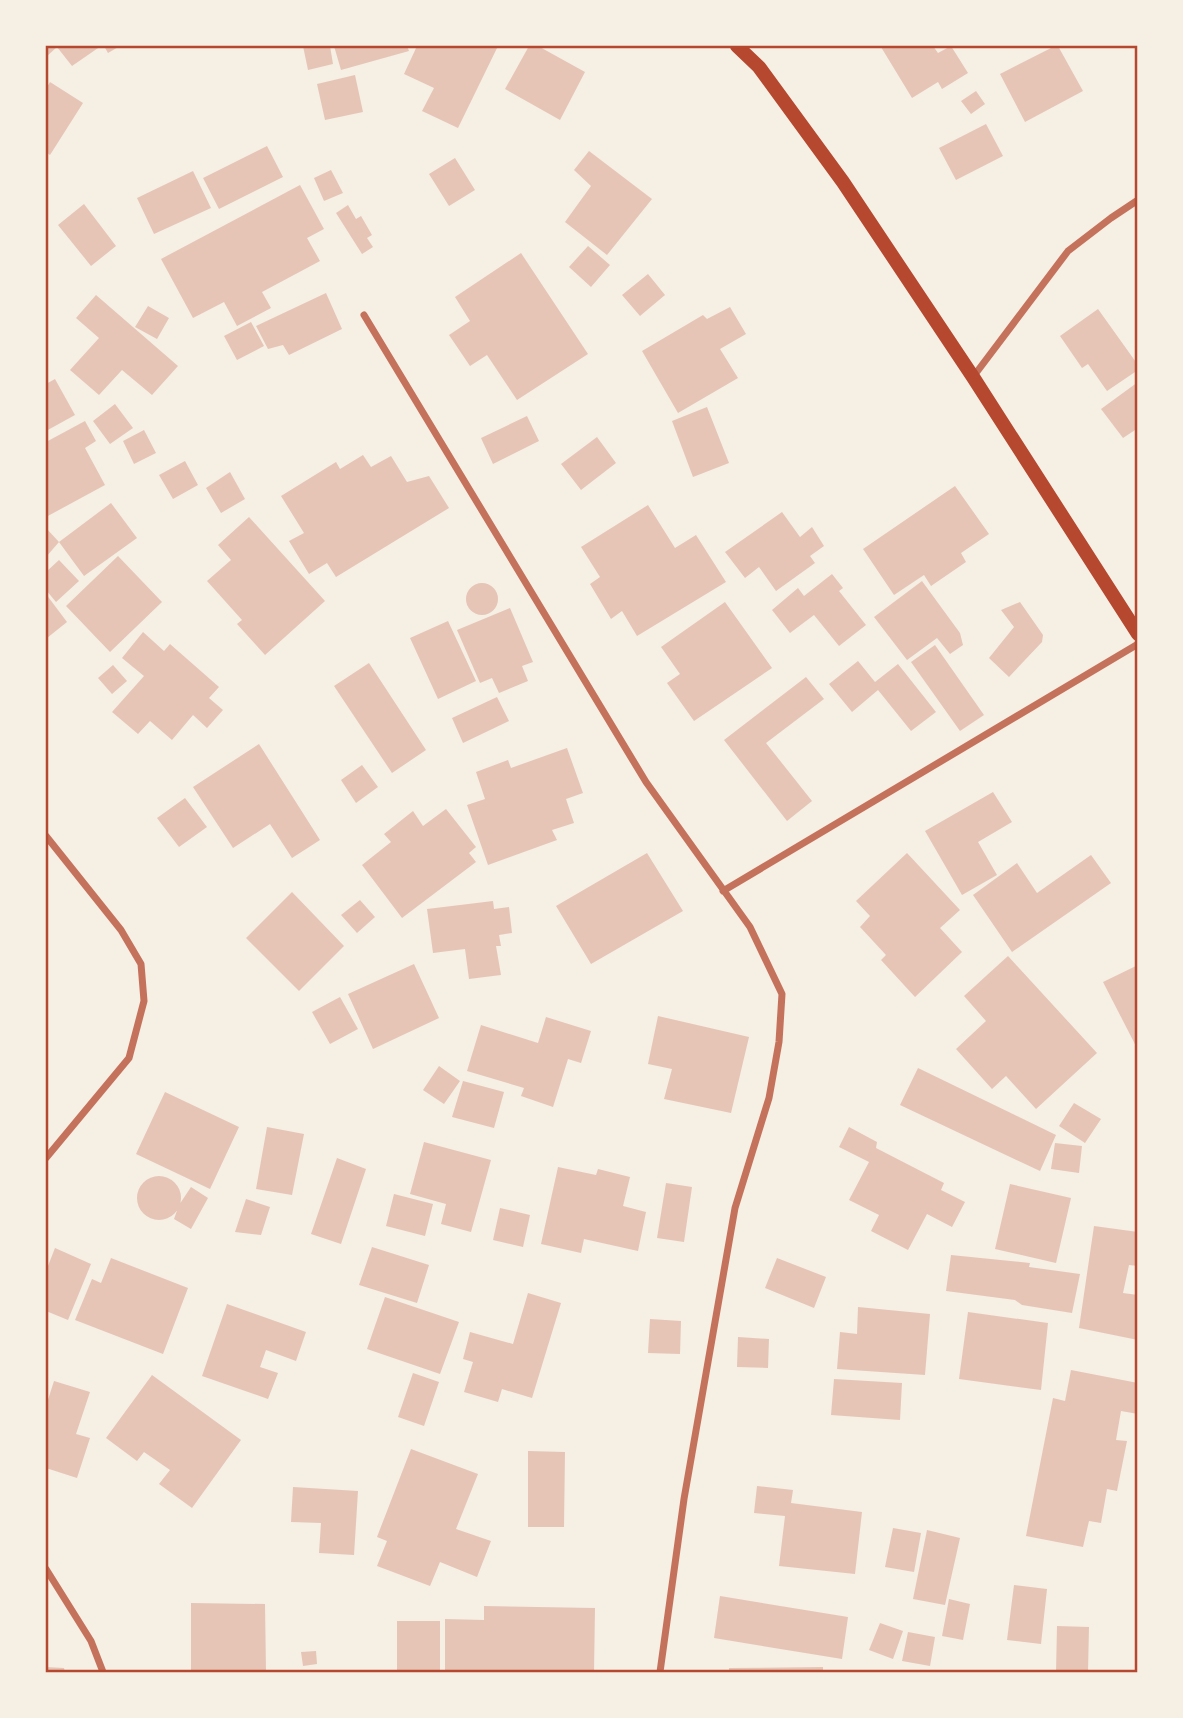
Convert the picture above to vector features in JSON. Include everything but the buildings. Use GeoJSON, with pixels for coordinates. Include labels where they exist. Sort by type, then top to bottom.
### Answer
{"type":"FeatureCollection","features":[{"type":"Feature","properties":{"kind":"main road"},"geometry":{"type":"LineString","coordinates":[[737,46],[760,67],[843,182],[973,377],[1138,634]]}},
{"type":"Feature","properties":{"kind":"street"},"geometry":{"type":"LineString","coordinates":[[973,377],[1068,251],[1138,200]]}},
{"type":"Feature","properties":{"kind":"street"},"geometry":{"type":"LineString","coordinates":[[364,315],[646,782],[750,927],[782,993],[779,1042],[769,1098],[735,1208],[684,1499],[660,1672]]}},
{"type":"Feature","properties":{"kind":"street"},"geometry":{"type":"LineString","coordinates":[[723,891],[1138,644]]}},
{"type":"Feature","properties":{"kind":"street"},"geometry":{"type":"LineString","coordinates":[[46,836],[121,930],[141,964],[144,1001],[128,1058],[46,1158]]}},
{"type":"Feature","properties":{"kind":"street"},"geometry":{"type":"LineString","coordinates":[[46,1569],[91,1641],[103,1672]]}}]}
